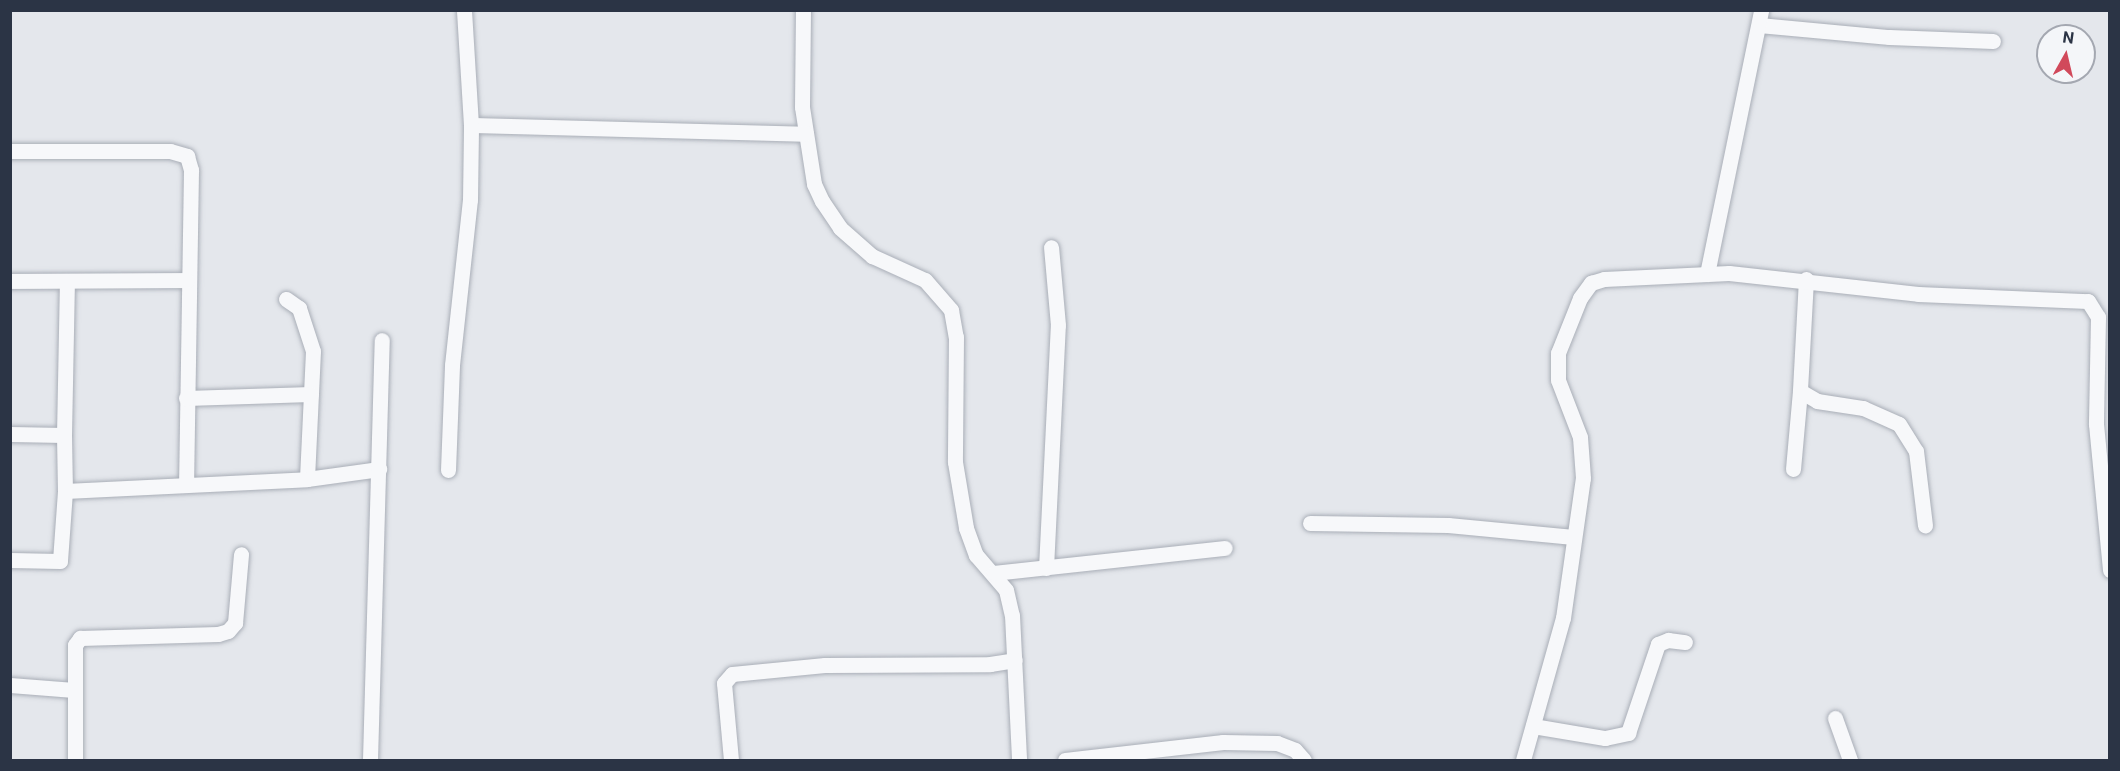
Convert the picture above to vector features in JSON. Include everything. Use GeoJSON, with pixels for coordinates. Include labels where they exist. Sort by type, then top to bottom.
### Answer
{"type":"FeatureCollection","features":[{"type":"Feature","properties":{"kind":"street"},"geometry":{"type":"LineString","coordinates":[[448,470],[452,365],[470,200],[471,125],[464,10]]}},
{"type":"Feature","properties":{"kind":"street"},"geometry":{"type":"LineString","coordinates":[[803,10],[801,84],[814,184],[840,228],[872,256],[925,280],[951,310],[956,337],[955,462],[966,528],[976,555],[994,573],[1006,590],[1012,615],[1019,760]]}},
{"type":"Feature","properties":{"kind":"street"},"geometry":{"type":"LineString","coordinates":[[1707,274],[1760,18],[1889,37],[1993,41]]}},
{"type":"Feature","properties":{"kind":"street"},"geometry":{"type":"LineString","coordinates":[[471,125],[806,134]]}},
{"type":"Feature","properties":{"kind":"street"},"geometry":{"type":"LineString","coordinates":[[10,151],[170,151],[187,156],[190,170],[186,483]]}},
{"type":"Feature","properties":{"kind":"street"},"geometry":{"type":"LineString","coordinates":[[1046,568],[1058,325],[1051,247]]}},
{"type":"Feature","properties":{"kind":"street"},"geometry":{"type":"LineString","coordinates":[[1523,760],[1563,618],[1583,458],[1558,380],[1558,353],[1580,298],[1591,283],[1616,275],[1707,274],[1806,279],[1918,294],[2071,299],[2093,304],[2098,317],[2096,424],[2109,570]]}},
{"type":"Feature","properties":{"kind":"street"},"geometry":{"type":"LineString","coordinates":[[1792,469],[1800,391],[1806,279]]}},
{"type":"Feature","properties":{"kind":"street"},"geometry":{"type":"LineString","coordinates":[[10,281],[187,280]]}},
{"type":"Feature","properties":{"kind":"street"},"geometry":{"type":"LineString","coordinates":[[10,560],[60,561],[65,491],[67,282]]}},
{"type":"Feature","properties":{"kind":"street"},"geometry":{"type":"LineString","coordinates":[[286,299],[299,309],[310,336],[311,394],[307,479]]}},
{"type":"Feature","properties":{"kind":"street"},"geometry":{"type":"LineString","coordinates":[[370,760],[382,340]]}},
{"type":"Feature","properties":{"kind":"street"},"geometry":{"type":"LineString","coordinates":[[1800,391],[1817,401],[1863,408],[1899,424],[1916,451],[1925,525]]}},
{"type":"Feature","properties":{"kind":"street"},"geometry":{"type":"LineString","coordinates":[[186,398],[311,394]]}},
{"type":"Feature","properties":{"kind":"street"},"geometry":{"type":"LineString","coordinates":[[10,434],[64,435]]}},
{"type":"Feature","properties":{"kind":"street"},"geometry":{"type":"LineString","coordinates":[[65,491],[186,483],[307,479],[379,469]]}},
{"type":"Feature","properties":{"kind":"street"},"geometry":{"type":"LineString","coordinates":[[1310,524],[1448,525],[1573,537]]}},
{"type":"Feature","properties":{"kind":"street"},"geometry":{"type":"LineString","coordinates":[[994,573],[1225,548]]}},
{"type":"Feature","properties":{"kind":"street"},"geometry":{"type":"LineString","coordinates":[[75,760],[75,645],[80,638],[219,634],[228,631],[235,623],[241,554]]}},
{"type":"Feature","properties":{"kind":"street"},"geometry":{"type":"LineString","coordinates":[[1533,726],[1605,738],[1628,733],[1658,644],[1668,640],[1685,642]]}},
{"type":"Feature","properties":{"kind":"street"},"geometry":{"type":"LineString","coordinates":[[731,760],[724,683],[732,674],[825,665],[990,664],[1015,660]]}},
{"type":"Feature","properties":{"kind":"street"},"geometry":{"type":"LineString","coordinates":[[10,685],[75,690]]}},
{"type":"Feature","properties":{"kind":"street"},"geometry":{"type":"LineString","coordinates":[[1835,718],[1850,760]]}},
{"type":"Feature","properties":{"kind":"street"},"geometry":{"type":"LineString","coordinates":[[1065,760],[1223,742],[1277,743],[1295,750],[1304,760]]}}]}
